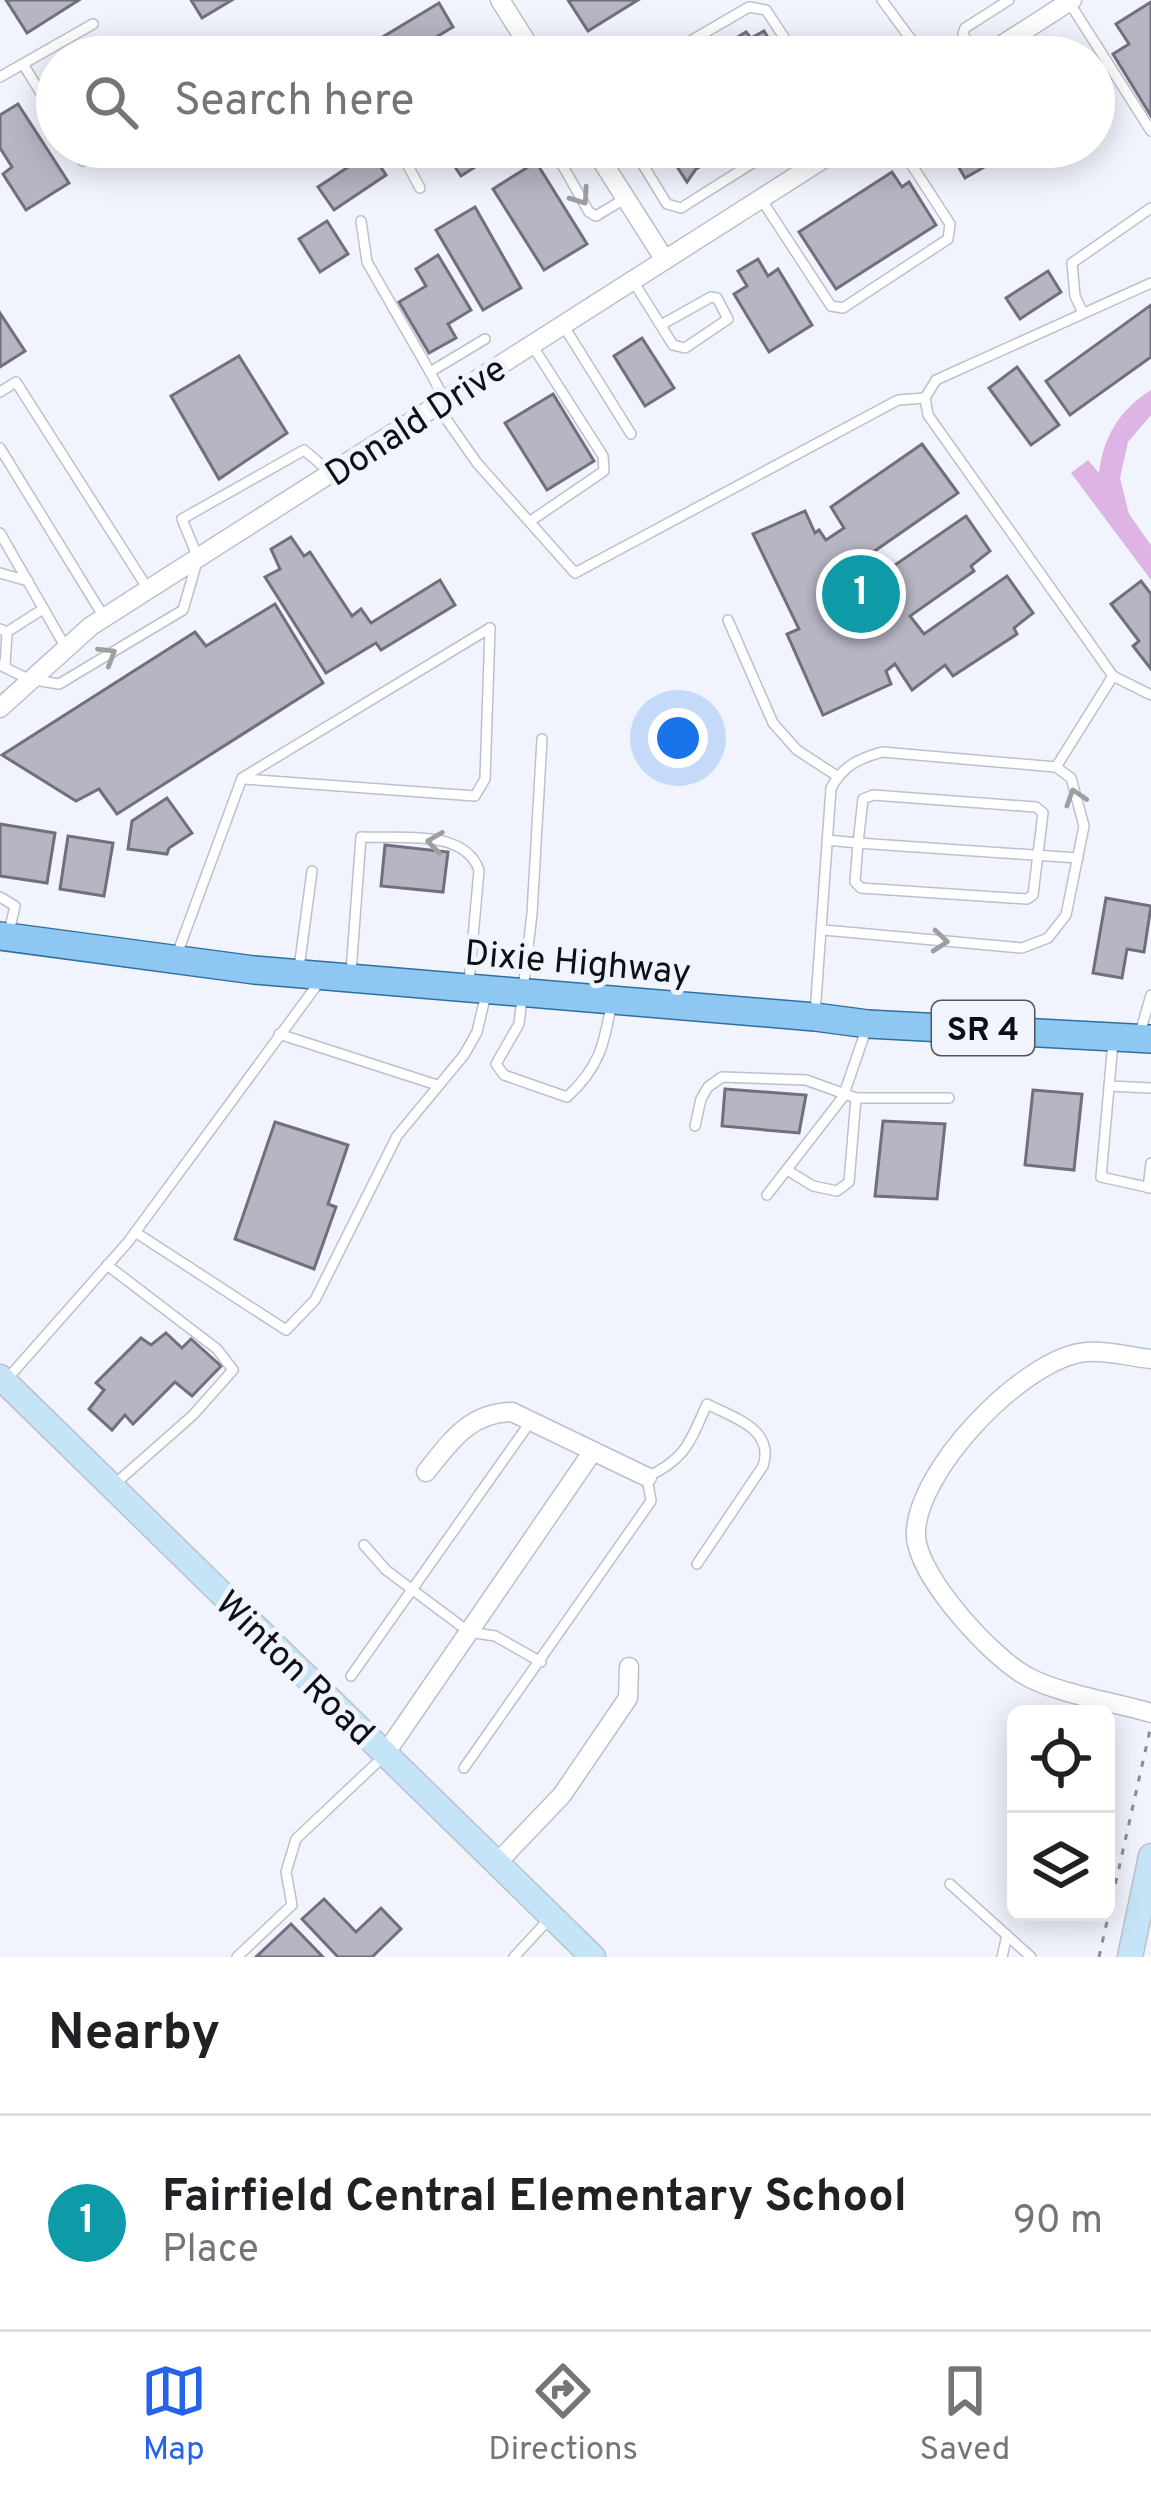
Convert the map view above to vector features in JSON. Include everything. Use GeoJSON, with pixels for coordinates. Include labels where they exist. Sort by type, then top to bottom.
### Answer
{"type":"FeatureCollection","features":[{"type":"Feature","properties":{"kind":"main road","name":"Dixie Highway"},"geometry":{"type":"LineString","coordinates":[[4,936],[175,961],[324,975],[868,1024],[1134,1038]]}},
{"type":"Feature","properties":{"kind":"street"},"geometry":{"type":"LineString","coordinates":[[500,0],[521,36]]}},
{"type":"Feature","properties":{"kind":"street"},"geometry":{"type":"LineString","coordinates":[[1012,36],[1063,3]]}},
{"type":"Feature","properties":{"kind":"street"},"geometry":{"type":"LineString","coordinates":[[607,168],[665,260]]}},
{"type":"Feature","properties":{"kind":"street","name":"Donald Drive"},"geometry":{"type":"LineString","coordinates":[[0,708],[104,617],[809,168]]}},
{"type":"Feature","properties":{"kind":"street"},"geometry":{"type":"LineString","coordinates":[[1148,1718],[1029,1678],[994,1652],[935,1582],[921,1559],[915,1532],[937,1471],[996,1400],[1037,1371],[1085,1351],[1151,1359]]}},
{"type":"Feature","properties":{"kind":"street","name":"Winton Road"},"geometry":{"type":"LineString","coordinates":[[2,1379],[593,1957]]}},
{"type":"Feature","properties":{"kind":"street"},"geometry":{"type":"LineString","coordinates":[[426,1472],[457,1433],[474,1420],[512,1412],[647,1477]]}},
{"type":"Feature","properties":{"kind":"street"},"geometry":{"type":"LineString","coordinates":[[385,1754],[593,1451]]}},
{"type":"Feature","properties":{"kind":"street"},"geometry":{"type":"LineString","coordinates":[[496,1864],[562,1796],[628,1698],[629,1667]]}},
{"type":"Feature","properties":{"kind":"street"},"geometry":{"type":"LineString","coordinates":[[1130,1957],[1151,1856]]}},
{"type":"Feature","properties":{"kind":"lane"},"geometry":{"type":"LineString","coordinates":[[883,0],[909,36]]}},
{"type":"Feature","properties":{"kind":"lane"},"geometry":{"type":"LineString","coordinates":[[964,36],[965,28],[1009,0]]}},
{"type":"Feature","properties":{"kind":"lane"},"geometry":{"type":"LineString","coordinates":[[1063,3],[1085,36]]}},
{"type":"Feature","properties":{"kind":"lane"},"geometry":{"type":"LineString","coordinates":[[699,36],[749,7],[766,10],[783,36]]}},
{"type":"Feature","properties":{"kind":"lane"},"geometry":{"type":"LineString","coordinates":[[72,36],[93,24]]}},
{"type":"Feature","properties":{"kind":"lane"},"geometry":{"type":"LineString","coordinates":[[0,76],[36,56]]}},
{"type":"Feature","properties":{"kind":"lane"},"geometry":{"type":"LineString","coordinates":[[22,64],[36,86]]}},
{"type":"Feature","properties":{"kind":"lane"},"geometry":{"type":"LineString","coordinates":[[1115,81],[1150,133]]}},
{"type":"Feature","properties":{"kind":"lane"},"geometry":{"type":"LineString","coordinates":[[409,168],[420,188]]}},
{"type":"Feature","properties":{"kind":"lane"},"geometry":{"type":"LineString","coordinates":[[564,168],[589,212],[596,216],[626,198]]}},
{"type":"Feature","properties":{"kind":"lane"},"geometry":{"type":"LineString","coordinates":[[645,168],[667,204],[681,208],[745,168]]}},
{"type":"Feature","properties":{"kind":"lane"},"geometry":{"type":"LineString","coordinates":[[760,199],[831,306],[843,308],[949,239],[950,224],[914,168]]}},
{"type":"Feature","properties":{"kind":"lane"},"geometry":{"type":"LineString","coordinates":[[1083,313],[1075,296],[1072,263],[1151,208]]}},
{"type":"Feature","properties":{"kind":"lane"},"geometry":{"type":"LineString","coordinates":[[362,221],[367,262],[476,463],[575,573],[898,400],[926,398]]}},
{"type":"Feature","properties":{"kind":"lane"},"geometry":{"type":"LineString","coordinates":[[633,280],[661,325],[674,345],[686,348],[728,319],[717,298],[711,297],[661,325]]}},
{"type":"Feature","properties":{"kind":"lane"},"geometry":{"type":"LineString","coordinates":[[1151,283],[936,380],[926,398],[928,415],[1113,676],[1151,694]]}},
{"type":"Feature","properties":{"kind":"lane"},"geometry":{"type":"LineString","coordinates":[[563,325],[631,434]]}},
{"type":"Feature","properties":{"kind":"lane"},"geometry":{"type":"LineString","coordinates":[[430,372],[485,339]]}},
{"type":"Feature","properties":{"kind":"lane"},"geometry":{"type":"LineString","coordinates":[[532,345],[604,456],[604,471],[532,520]]}},
{"type":"Feature","properties":{"kind":"lane"},"geometry":{"type":"LineString","coordinates":[[0,392],[16,382],[148,590]]}},
{"type":"Feature","properties":{"kind":"lane"},"geometry":{"type":"LineString","coordinates":[[0,448],[104,617]]}},
{"type":"Feature","properties":{"kind":"lane"},"geometry":{"type":"LineString","coordinates":[[44,608],[4,630],[2,666],[28,679],[59,684],[183,610],[198,558],[182,519],[304,450],[331,473]]}},
{"type":"Feature","properties":{"kind":"lane"},"geometry":{"type":"LineString","coordinates":[[0,533],[66,647]]}},
{"type":"Feature","properties":{"kind":"lane"},"geometry":{"type":"LineString","coordinates":[[0,573],[28,581]]}},
{"type":"Feature","properties":{"kind":"lane"},"geometry":{"type":"LineString","coordinates":[[728,620],[773,723],[797,750],[838,776]]}},
{"type":"Feature","properties":{"kind":"lane"},"geometry":{"type":"LineString","coordinates":[[175,961],[242,778],[490,628],[485,779],[475,796],[242,778]]}},
{"type":"Feature","properties":{"kind":"lane"},"geometry":{"type":"LineString","coordinates":[[1056,767],[1113,676]]}},
{"type":"Feature","properties":{"kind":"lane"},"geometry":{"type":"LineString","coordinates":[[542,739],[524,992],[519,1024],[496,1064],[504,1076],[567,1096],[591,1075],[605,1042],[613,1000]]}},
{"type":"Feature","properties":{"kind":"lane"},"geometry":{"type":"LineString","coordinates":[[815,1017],[827,840],[832,788],[838,776],[858,758],[882,752],[1056,767],[1071,778],[1084,826],[1066,915],[1048,938],[1022,948],[824,931]]}},
{"type":"Feature","properties":{"kind":"lane"},"geometry":{"type":"LineString","coordinates":[[873,795],[1036,807],[1043,813],[1034,896],[1027,899],[861,889],[855,882],[858,843],[863,799],[873,795]]}},
{"type":"Feature","properties":{"kind":"lane"},"geometry":{"type":"LineString","coordinates":[[2,1379],[134,1232],[324,975],[361,837],[448,841],[474,857],[479,870],[474,930],[477,1032],[398,1136],[315,1300],[286,1330],[134,1232]]}},
{"type":"Feature","properties":{"kind":"lane"},"geometry":{"type":"LineString","coordinates":[[827,840],[1078,858]]}},
{"type":"Feature","properties":{"kind":"lane"},"geometry":{"type":"LineString","coordinates":[[312,871],[324,975]]}},
{"type":"Feature","properties":{"kind":"lane"},"geometry":{"type":"LineString","coordinates":[[0,897],[15,906],[4,936]]}},
{"type":"Feature","properties":{"kind":"lane"},"geometry":{"type":"LineString","coordinates":[[1151,995],[1109,1086],[1101,1177],[1150,1188],[1151,1163]]}},
{"type":"Feature","properties":{"kind":"lane"},"geometry":{"type":"LineString","coordinates":[[767,1195],[843,1096],[868,1024]]}},
{"type":"Feature","properties":{"kind":"lane"},"geometry":{"type":"LineString","coordinates":[[279,1034],[437,1085]]}},
{"type":"Feature","properties":{"kind":"lane"},"geometry":{"type":"LineString","coordinates":[[695,1126],[707,1087],[722,1077],[806,1080],[856,1099],[949,1098]]}},
{"type":"Feature","properties":{"kind":"lane"},"geometry":{"type":"LineString","coordinates":[[1109,1086],[1151,1088]]}},
{"type":"Feature","properties":{"kind":"lane"},"geometry":{"type":"LineString","coordinates":[[787,1169],[814,1186],[837,1190],[849,1182],[856,1099]]}},
{"type":"Feature","properties":{"kind":"lane"},"geometry":{"type":"LineString","coordinates":[[107,1265],[218,1349],[233,1370],[193,1415],[112,1486]]}},
{"type":"Feature","properties":{"kind":"lane"},"geometry":{"type":"LineString","coordinates":[[464,1768],[651,1501],[647,1477],[684,1454],[707,1405],[754,1428],[768,1452],[764,1466],[698,1564]]}},
{"type":"Feature","properties":{"kind":"lane"},"geometry":{"type":"LineString","coordinates":[[351,1676],[531,1421]]}},
{"type":"Feature","properties":{"kind":"lane"},"geometry":{"type":"LineString","coordinates":[[364,1545],[386,1570],[469,1632],[495,1636],[541,1662]]}},
{"type":"Feature","properties":{"kind":"lane"},"geometry":{"type":"LineString","coordinates":[[237,1957],[292,1905],[286,1872],[296,1839],[385,1754]]}},
{"type":"Feature","properties":{"kind":"lane"},"geometry":{"type":"LineString","coordinates":[[950,1884],[1031,1957]]}},
{"type":"Feature","properties":{"kind":"lane"},"geometry":{"type":"LineString","coordinates":[[514,1957],[551,1917]]}},
{"type":"Feature","properties":{"kind":"lane"},"geometry":{"type":"LineString","coordinates":[[1002,1957],[1007,1935]]}},
{"type":"Feature","properties":{"kind":"path"},"geometry":{"type":"LineString","coordinates":[[1099,1957],[1150,1730],[1148,1718]]}},
{"type":"Feature","properties":{"kind":"shaded area"},"geometry":{"type":"Polygon","coordinates":[[[1151,390],[1151,415],[1128,442],[1120,478],[1129,514],[1151,545],[1151,580],[1071,473],[1088,460],[1099,473],[1115,425],[1151,390]]]}},
{"type":"Feature","properties":{"kind":"building"},"geometry":{"type":"Polygon","coordinates":[[[6,0],[79,0],[27,33],[6,0]]]}},
{"type":"Feature","properties":{"kind":"building"},"geometry":{"type":"Polygon","coordinates":[[[191,0],[232,0],[202,18],[191,0]]]}},
{"type":"Feature","properties":{"kind":"building"},"geometry":{"type":"Polygon","coordinates":[[[568,0],[638,0],[588,31],[568,0]]]}},
{"type":"Feature","properties":{"kind":"building"},"geometry":{"type":"Polygon","coordinates":[[[1151,2],[1151,116],[1115,57],[1129,44],[1116,24],[1151,2]]]}},
{"type":"Feature","properties":{"kind":"building"},"geometry":{"type":"Polygon","coordinates":[[[439,3],[453,27],[438,36],[384,36],[439,3]]]}},
{"type":"Feature","properties":{"kind":"building"},"geometry":{"type":"Polygon","coordinates":[[[18,104],[36,132],[36,168],[59,168],[69,183],[26,210],[3,174],[12,167],[0,148],[0,115],[18,104]]]}},
{"type":"Feature","properties":{"kind":"building"},"geometry":{"type":"Polygon","coordinates":[[[347,168],[381,168],[386,175],[334,210],[318,187],[347,168]]]}},
{"type":"Feature","properties":{"kind":"building"},"geometry":{"type":"Polygon","coordinates":[[[526,168],[540,168],[587,244],[544,270],[493,189],[526,168]]]}},
{"type":"Feature","properties":{"kind":"building"},"geometry":{"type":"Polygon","coordinates":[[[678,168],[698,168],[696,169],[687,182],[678,168]]]}},
{"type":"Feature","properties":{"kind":"building"},"geometry":{"type":"Polygon","coordinates":[[[959,168],[982,168],[965,178],[959,168]]]}},
{"type":"Feature","properties":{"kind":"building"},"geometry":{"type":"Polygon","coordinates":[[[892,172],[902,187],[909,182],[936,225],[836,289],[799,232],[892,172]]]}},
{"type":"Feature","properties":{"kind":"building"},"geometry":{"type":"Polygon","coordinates":[[[475,207],[521,288],[483,310],[436,230],[475,207]]]}},
{"type":"Feature","properties":{"kind":"building"},"geometry":{"type":"Polygon","coordinates":[[[327,221],[348,254],[320,272],[299,239],[327,221]]]}},
{"type":"Feature","properties":{"kind":"building"},"geometry":{"type":"Polygon","coordinates":[[[438,255],[471,310],[448,324],[456,338],[429,353],[399,302],[426,286],[416,269],[438,255]]]}},
{"type":"Feature","properties":{"kind":"building"},"geometry":{"type":"Polygon","coordinates":[[[758,259],[768,276],[778,269],[812,325],[769,352],[734,294],[747,286],[738,271],[758,259]]]}},
{"type":"Feature","properties":{"kind":"building"},"geometry":{"type":"Polygon","coordinates":[[[1048,271],[1061,292],[1020,319],[1006,298],[1048,271]]]}},
{"type":"Feature","properties":{"kind":"building"},"geometry":{"type":"Polygon","coordinates":[[[1151,305],[1151,357],[1070,415],[1046,381],[1151,305]]]}},
{"type":"Feature","properties":{"kind":"building"},"geometry":{"type":"Polygon","coordinates":[[[0,313],[25,351],[0,367],[0,313]]]}},
{"type":"Feature","properties":{"kind":"building"},"geometry":{"type":"Polygon","coordinates":[[[642,338],[674,388],[645,406],[614,356],[642,338]]]}},
{"type":"Feature","properties":{"kind":"building"},"geometry":{"type":"Polygon","coordinates":[[[239,356],[287,433],[219,479],[171,396],[239,356]]]}},
{"type":"Feature","properties":{"kind":"building"},"geometry":{"type":"Polygon","coordinates":[[[1017,367],[1059,425],[1031,445],[989,388],[1017,367]]]}},
{"type":"Feature","properties":{"kind":"building"},"geometry":{"type":"Polygon","coordinates":[[[553,394],[594,461],[547,490],[505,423],[553,394]]]}},
{"type":"Feature","properties":{"kind":"building"},"geometry":{"type":"Polygon","coordinates":[[[922,444],[958,493],[869,555],[882,574],[966,516],[990,551],[971,566],[974,571],[910,616],[924,634],[1007,576],[1033,613],[1014,628],[1017,634],[953,676],[945,665],[912,690],[895,664],[886,671],[891,684],[823,715],[787,634],[799,629],[753,534],[805,511],[815,533],[819,530],[826,540],[844,528],[831,507],[922,444]]]}},
{"type":"Feature","properties":{"kind":"building"},"geometry":{"type":"Polygon","coordinates":[[[291,537],[304,556],[310,552],[352,616],[361,609],[371,623],[440,580],[455,605],[381,650],[376,643],[326,673],[265,577],[280,569],[271,549],[291,537]]]}},
{"type":"Feature","properties":{"kind":"building"},"geometry":{"type":"Polygon","coordinates":[[[1141,581],[1151,594],[1151,669],[1133,646],[1139,641],[1111,604],[1141,581]]]}},
{"type":"Feature","properties":{"kind":"building"},"geometry":{"type":"Polygon","coordinates":[[[275,604],[323,683],[117,814],[99,789],[76,801],[2,755],[195,632],[206,646],[275,604]]]}},
{"type":"Feature","properties":{"kind":"building"},"geometry":{"type":"Polygon","coordinates":[[[167,798],[192,833],[167,854],[128,849],[132,821],[167,798]]]}},
{"type":"Feature","properties":{"kind":"building"},"geometry":{"type":"Polygon","coordinates":[[[0,824],[55,833],[47,883],[0,876],[0,824]]]}},
{"type":"Feature","properties":{"kind":"building"},"geometry":{"type":"Polygon","coordinates":[[[68,836],[113,843],[104,896],[60,889],[68,836]]]}},
{"type":"Feature","properties":{"kind":"building"},"geometry":{"type":"Polygon","coordinates":[[[385,845],[448,852],[443,892],[381,886],[385,845]]]}},
{"type":"Feature","properties":{"kind":"building"},"geometry":{"type":"Polygon","coordinates":[[[1106,898],[1151,906],[1144,952],[1127,949],[1122,978],[1093,973],[1106,898]]]}},
{"type":"Feature","properties":{"kind":"building"},"geometry":{"type":"Polygon","coordinates":[[[725,1089],[806,1095],[799,1133],[722,1126],[725,1089]]]}},
{"type":"Feature","properties":{"kind":"building"},"geometry":{"type":"Polygon","coordinates":[[[1033,1090],[1082,1094],[1074,1170],[1025,1165],[1033,1090]]]}},
{"type":"Feature","properties":{"kind":"building"},"geometry":{"type":"Polygon","coordinates":[[[883,1121],[945,1124],[937,1199],[875,1196],[883,1121]]]}},
{"type":"Feature","properties":{"kind":"building"},"geometry":{"type":"Polygon","coordinates":[[[275,1122],[348,1145],[328,1204],[336,1207],[314,1269],[235,1239],[275,1122]]]}},
{"type":"Feature","properties":{"kind":"building"},"geometry":{"type":"Polygon","coordinates":[[[166,1333],[182,1348],[191,1339],[221,1366],[192,1396],[175,1382],[133,1424],[125,1415],[112,1430],[89,1409],[104,1390],[96,1383],[141,1338],[151,1345],[166,1333]]]}},
{"type":"Feature","properties":{"kind":"building"},"geometry":{"type":"Polygon","coordinates":[[[324,1899],[356,1932],[381,1908],[401,1929],[372,1957],[338,1957],[302,1919],[324,1899]]]}},
{"type":"Feature","properties":{"kind":"building"},"geometry":{"type":"Polygon","coordinates":[[[291,1924],[323,1957],[256,1957],[291,1924]]]}},
{"type":"Feature","properties":{"kind":"place","name":"Fairfield Central Elementary School"},"geometry":{"type":"Point","coordinates":[861,594]}}]}
